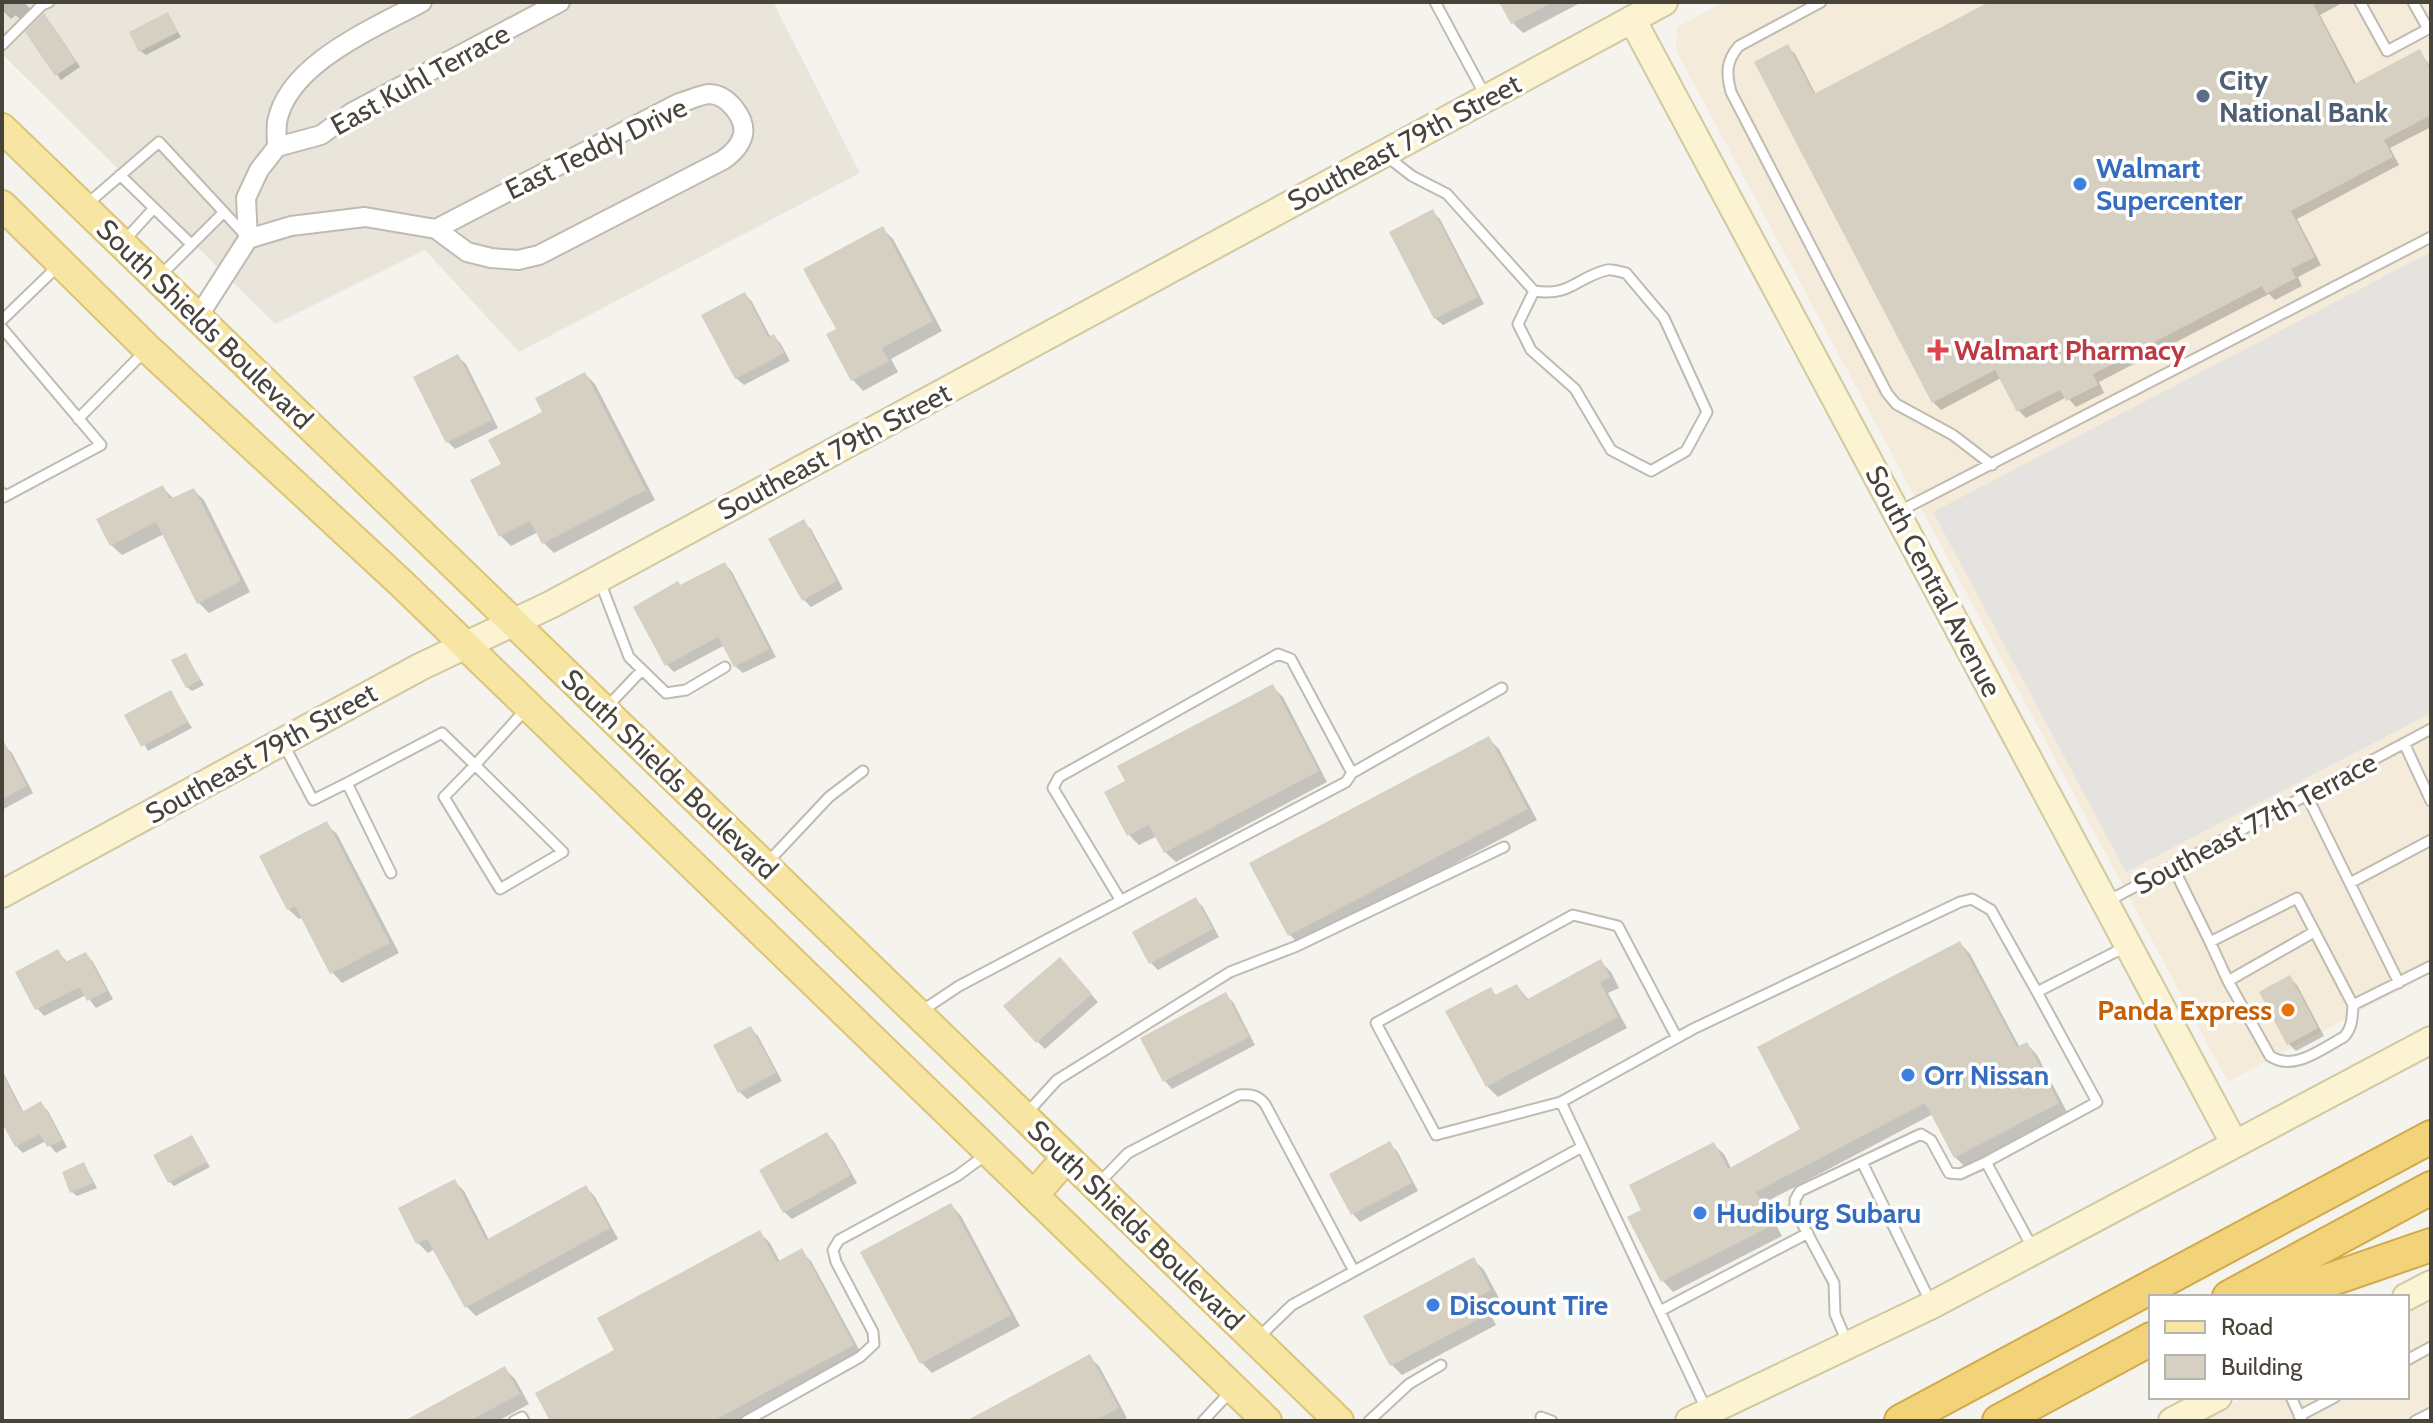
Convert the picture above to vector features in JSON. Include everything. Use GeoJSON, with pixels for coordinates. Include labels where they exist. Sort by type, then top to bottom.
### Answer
{"type":"FeatureCollection","features":[{"type":"Feature","properties":{"kind":"highway"},"geometry":{"type":"LineString","coordinates":[[1901,1421],[2431,1137]]}},
{"type":"Feature","properties":{"kind":"highway"},"geometry":{"type":"LineString","coordinates":[[2233,1295],[2431,1188]]}},
{"type":"Feature","properties":{"kind":"highway"},"geometry":{"type":"LineString","coordinates":[[2286,1295],[2431,1245]]}},
{"type":"Feature","properties":{"kind":"highway"},"geometry":{"type":"LineString","coordinates":[[1999,1421],[2149,1343]]}},
{"type":"Feature","properties":{"kind":"main road","name":"South Shields Boulevard"},"geometry":{"type":"LineString","coordinates":[[2,128],[1339,1421]]}},
{"type":"Feature","properties":{"kind":"main road","name":"South Shields Boulevard"},"geometry":{"type":"LineString","coordinates":[[2,205],[147,348],[528,706],[1267,1421]]}},
{"type":"Feature","properties":{"kind":"main road"},"geometry":{"type":"LineString","coordinates":[[1034,1195],[1066,1158]]}},
{"type":"Feature","properties":{"kind":"street"},"geometry":{"type":"LineString","coordinates":[[198,317],[248,239],[246,198],[259,170],[277,147],[277,121],[290,93],[316,61],[422,2]]}},
{"type":"Feature","properties":{"kind":"street","name":"East Kuhl Terrace"},"geometry":{"type":"LineString","coordinates":[[277,147],[321,135],[351,113],[560,2]]}},
{"type":"Feature","properties":{"kind":"street","name":"Southeast 79th Street"},"geometry":{"type":"LineString","coordinates":[[2,894],[282,742],[599,578],[1487,98],[1630,15],[1664,2]]}},
{"type":"Feature","properties":{"kind":"street","name":"South Central Avenue"},"geometry":{"type":"LineString","coordinates":[[1630,15],[2234,1143]]}},
{"type":"Feature","properties":{"kind":"street","name":"East Teddy Drive"},"geometry":{"type":"LineString","coordinates":[[710,94],[726,100],[738,113],[744,130],[742,140],[723,160],[539,255],[518,260],[467,252],[436,229],[679,103],[710,94]]}},
{"type":"Feature","properties":{"kind":"street"},"geometry":{"type":"LineString","coordinates":[[248,239],[291,226],[365,217],[436,229]]}},
{"type":"Feature","properties":{"kind":"street"},"geometry":{"type":"LineString","coordinates":[[1698,1417],[1932,1305],[2431,1040]]}},
{"type":"Feature","properties":{"kind":"street"},"geometry":{"type":"LineString","coordinates":[[2409,1295],[2431,1284]]}},
{"type":"Feature","properties":{"kind":"street"},"geometry":{"type":"LineString","coordinates":[[2172,1421],[2214,1399]]}},
{"type":"Feature","properties":{"kind":"lane"},"geometry":{"type":"LineString","coordinates":[[2,45],[42,5],[49,2]]}},
{"type":"Feature","properties":{"kind":"lane"},"geometry":{"type":"LineString","coordinates":[[1435,2],[1487,98]]}},
{"type":"Feature","properties":{"kind":"lane"},"geometry":{"type":"LineString","coordinates":[[1821,2],[1739,46],[1727,67],[1731,92],[1887,393],[1896,404],[1953,435],[1992,465]]}},
{"type":"Feature","properties":{"kind":"lane"},"geometry":{"type":"LineString","coordinates":[[2360,2],[2387,51],[2428,29],[2413,2]]}},
{"type":"Feature","properties":{"kind":"lane"},"geometry":{"type":"LineString","coordinates":[[84,207],[159,142],[248,239]]}},
{"type":"Feature","properties":{"kind":"lane"},"geometry":{"type":"LineString","coordinates":[[1383,153],[1412,176],[1447,194],[1534,291],[1550,293],[1609,270],[1626,273],[1664,318],[1707,412],[1686,451],[1651,471],[1611,450],[1575,389],[1531,350],[1518,324],[1534,291]]}},
{"type":"Feature","properties":{"kind":"lane"},"geometry":{"type":"LineString","coordinates":[[120,175],[191,244]]}},
{"type":"Feature","properties":{"kind":"lane"},"geometry":{"type":"LineString","coordinates":[[121,243],[154,208]]}},
{"type":"Feature","properties":{"kind":"lane"},"geometry":{"type":"LineString","coordinates":[[158,278],[224,212]]}},
{"type":"Feature","properties":{"kind":"lane"},"geometry":{"type":"LineString","coordinates":[[1897,513],[2431,237]]}},
{"type":"Feature","properties":{"kind":"lane"},"geometry":{"type":"LineString","coordinates":[[2,320],[61,264]]}},
{"type":"Feature","properties":{"kind":"lane"},"geometry":{"type":"LineString","coordinates":[[2,328],[101,445],[4,497],[2,493]]}},
{"type":"Feature","properties":{"kind":"lane"},"geometry":{"type":"LineString","coordinates":[[78,419],[147,348]]}},
{"type":"Feature","properties":{"kind":"lane"},"geometry":{"type":"LineString","coordinates":[[599,578],[629,657],[666,693],[686,690],[725,667]]}},
{"type":"Feature","properties":{"kind":"lane"},"geometry":{"type":"LineString","coordinates":[[1121,901],[1053,788],[1059,777],[1278,654],[1291,659],[1352,773]]}},
{"type":"Feature","properties":{"kind":"lane"},"geometry":{"type":"LineString","coordinates":[[605,710],[642,670]]}},
{"type":"Feature","properties":{"kind":"lane"},"geometry":{"type":"LineString","coordinates":[[918,1014],[959,986],[1346,782],[1352,773],[1502,688]]}},
{"type":"Feature","properties":{"kind":"lane"},"geometry":{"type":"LineString","coordinates":[[282,742],[313,800],[442,733],[475,765],[563,852],[500,889],[444,797],[475,765],[528,706]]}},
{"type":"Feature","properties":{"kind":"lane","name":"Southeast 77th Terrace"},"geometry":{"type":"LineString","coordinates":[[2106,902],[2431,729]]}},
{"type":"Feature","properties":{"kind":"lane","name":"Southeast 77th Terrace"},"geometry":{"type":"LineString","coordinates":[[2404,743],[2431,801]]}},
{"type":"Feature","properties":{"kind":"lane"},"geometry":{"type":"LineString","coordinates":[[764,865],[829,797],[863,771]]}},
{"type":"Feature","properties":{"kind":"lane"},"geometry":{"type":"LineString","coordinates":[[347,783],[391,873]]}},
{"type":"Feature","properties":{"kind":"lane"},"geometry":{"type":"LineString","coordinates":[[2307,796],[2399,983]]}},
{"type":"Feature","properties":{"kind":"lane"},"geometry":{"type":"LineString","coordinates":[[2350,883],[2431,840]]}},
{"type":"Feature","properties":{"kind":"lane"},"geometry":{"type":"LineString","coordinates":[[1024,1117],[1057,1080],[1230,972],[1297,946],[1504,847]]}},
{"type":"Feature","properties":{"kind":"lane"},"geometry":{"type":"LineString","coordinates":[[2173,867],[2228,981],[2270,1056],[2292,1064],[2350,1031],[2353,1005],[2297,898],[2210,942]]}},
{"type":"Feature","properties":{"kind":"lane"},"geometry":{"type":"LineString","coordinates":[[1677,1038],[1618,926],[1573,915],[1376,1023],[1436,1135],[1561,1102],[1677,1038],[1960,902],[1972,899],[1991,910],[2037,992],[2097,1102],[1960,1174],[1949,1173],[1931,1140],[1921,1134],[1800,1191],[1795,1200],[1795,1210],[1834,1283],[1835,1314],[1848,1345]]}},
{"type":"Feature","properties":{"kind":"lane"},"geometry":{"type":"LineString","coordinates":[[2228,981],[2314,932]]}},
{"type":"Feature","properties":{"kind":"lane"},"geometry":{"type":"LineString","coordinates":[[2037,992],[2129,945]]}},
{"type":"Feature","properties":{"kind":"lane"},"geometry":{"type":"LineString","coordinates":[[2353,1005],[2431,966]]}},
{"type":"Feature","properties":{"kind":"lane"},"geometry":{"type":"LineString","coordinates":[[1096,1186],[1128,1153],[1239,1095],[1251,1094],[1265,1104],[1354,1271]]}},
{"type":"Feature","properties":{"kind":"lane"},"geometry":{"type":"LineString","coordinates":[[1561,1102],[1660,1311],[1698,1417]]}},
{"type":"Feature","properties":{"kind":"lane"},"geometry":{"type":"LineString","coordinates":[[1256,1340],[1292,1305],[1582,1147]]}},
{"type":"Feature","properties":{"kind":"lane"},"geometry":{"type":"LineString","coordinates":[[746,1421],[860,1357],[874,1344],[873,1332],[836,1262],[833,1250],[839,1240],[957,1176],[990,1152]]}},
{"type":"Feature","properties":{"kind":"lane"},"geometry":{"type":"LineString","coordinates":[[1862,1162],[1932,1305]]}},
{"type":"Feature","properties":{"kind":"lane"},"geometry":{"type":"LineString","coordinates":[[1986,1162],[2034,1250]]}},
{"type":"Feature","properties":{"kind":"lane"},"geometry":{"type":"LineString","coordinates":[[1660,1311],[1808,1233]]}},
{"type":"Feature","properties":{"kind":"lane"},"geometry":{"type":"LineString","coordinates":[[2409,1359],[2431,1347]]}},
{"type":"Feature","properties":{"kind":"lane"},"geometry":{"type":"LineString","coordinates":[[1369,1421],[1409,1384],[1441,1365]]}},
{"type":"Feature","properties":{"kind":"lane"},"geometry":{"type":"LineString","coordinates":[[1203,1421],[1234,1389]]}},
{"type":"Feature","properties":{"kind":"lane"},"geometry":{"type":"LineString","coordinates":[[2292,1399],[2300,1418],[2332,1399]]}},
{"type":"Feature","properties":{"kind":"lane"},"geometry":{"type":"LineString","coordinates":[[2415,1421],[2431,1413]]}},
{"type":"Feature","properties":{"kind":"lane"},"geometry":{"type":"LineString","coordinates":[[514,1421],[522,1417],[524,1421]]}},
{"type":"Feature","properties":{"kind":"lane"},"geometry":{"type":"LineString","coordinates":[[1541,1417],[1552,1421]]}},
{"type":"Feature","properties":{"kind":"shaded area"},"geometry":{"type":"Polygon","coordinates":[[[2,2],[773,2],[860,173],[519,352],[425,250],[275,324],[2,54],[2,2]]]}},
{"type":"Feature","properties":{"kind":"shaded area"},"geometry":{"type":"Polygon","coordinates":[[[1724,2],[2431,2],[2431,973],[2228,1082],[1676,50],[1677,27],[1724,2]]]}},
{"type":"Feature","properties":{"kind":"shaded area"},"geometry":{"type":"Polygon","coordinates":[[[2431,252],[2431,713],[2126,872],[1933,512],[2431,252]]]}},
{"type":"Feature","properties":{"kind":"shaded area"},"geometry":{"type":"Polygon","coordinates":[[[2431,1297],[2431,1421],[2201,1421],[2241,1399],[2409,1399],[2409,1309],[2431,1297]]]}},
{"type":"Feature","properties":{"kind":"building"},"geometry":{"type":"Polygon","coordinates":[[[1499,2],[1553,2],[1511,24],[1499,2]]]}},
{"type":"Feature","properties":{"kind":"building","name":"Walmart Supercenter"},"geometry":{"type":"Polygon","coordinates":[[[1989,2],[2312,2],[2354,84],[2420,49],[2431,71],[2431,115],[2384,140],[2393,157],[2291,211],[2315,257],[2291,269],[2296,278],[2266,294],[2262,286],[2093,374],[2098,385],[2066,401],[2060,390],[2017,412],[1995,370],[1932,403],[1754,62],[1788,44],[1814,94],[1989,2]]]}},
{"type":"Feature","properties":{"kind":"building"},"geometry":{"type":"Polygon","coordinates":[[[168,12],[178,32],[139,52],[129,32],[168,12]]]}},
{"type":"Feature","properties":{"kind":"building"},"geometry":{"type":"Polygon","coordinates":[[[44,13],[76,62],[55,76],[25,32],[44,13]]]}},
{"type":"Feature","properties":{"kind":"building"},"geometry":{"type":"Polygon","coordinates":[[[1433,209],[1478,297],[1434,319],[1389,232],[1433,209]]]}},
{"type":"Feature","properties":{"kind":"building"},"geometry":{"type":"Polygon","coordinates":[[[883,226],[933,321],[882,348],[889,361],[851,381],[826,334],[836,329],[803,269],[883,226]]]}},
{"type":"Feature","properties":{"kind":"building"},"geometry":{"type":"Polygon","coordinates":[[[745,292],[768,337],[774,334],[784,353],[735,379],[701,315],[745,292]]]}},
{"type":"Feature","properties":{"kind":"building"},"geometry":{"type":"Polygon","coordinates":[[[458,354],[492,420],[446,443],[413,377],[458,354]]]}},
{"type":"Feature","properties":{"kind":"building"},"geometry":{"type":"Polygon","coordinates":[[[585,372],[646,490],[542,544],[530,521],[499,537],[470,480],[501,464],[488,440],[542,412],[535,398],[585,372]]]}},
{"type":"Feature","properties":{"kind":"building"},"geometry":{"type":"Polygon","coordinates":[[[163,485],[170,499],[194,488],[241,581],[197,604],[156,522],[110,546],[96,519],[163,485]]]}},
{"type":"Feature","properties":{"kind":"building"},"geometry":{"type":"Polygon","coordinates":[[[804,519],[837,581],[802,601],[768,539],[804,519]]]}},
{"type":"Feature","properties":{"kind":"building"},"geometry":{"type":"Polygon","coordinates":[[[725,562],[769,649],[734,667],[718,637],[665,666],[633,607],[678,581],[680,585],[725,562]]]}},
{"type":"Feature","properties":{"kind":"building"},"geometry":{"type":"Polygon","coordinates":[[[186,653],[200,680],[186,688],[171,660],[186,653]]]}},
{"type":"Feature","properties":{"kind":"building"},"geometry":{"type":"Polygon","coordinates":[[[1273,684],[1319,771],[1164,853],[1149,825],[1127,836],[1104,792],[1125,781],[1117,766],[1273,684]]]}},
{"type":"Feature","properties":{"kind":"building"},"geometry":{"type":"Polygon","coordinates":[[[171,690],[188,722],[141,747],[124,715],[171,690]]]}},
{"type":"Feature","properties":{"kind":"building"},"geometry":{"type":"Polygon","coordinates":[[[1489,736],[1528,809],[1288,936],[1249,863],[1489,736]]]}},
{"type":"Feature","properties":{"kind":"building"},"geometry":{"type":"Polygon","coordinates":[[[2,738],[27,786],[2,799],[2,738]]]}},
{"type":"Feature","properties":{"kind":"building"},"geometry":{"type":"Polygon","coordinates":[[[327,821],[390,943],[330,974],[295,906],[287,910],[259,856],[327,821]]]}},
{"type":"Feature","properties":{"kind":"building"},"geometry":{"type":"Polygon","coordinates":[[[1196,897],[1213,929],[1149,964],[1132,932],[1196,897]]]}},
{"type":"Feature","properties":{"kind":"building","name":"Orr Nissan"},"geometry":{"type":"Polygon","coordinates":[[[1960,941],[2017,1047],[2027,1042],[2059,1103],[1954,1158],[1925,1103],[1756,1192],[1773,1225],[1661,1282],[1627,1217],[1641,1210],[1629,1185],[1714,1142],[1728,1169],[1800,1129],[1757,1047],[1960,941]]]}},
{"type":"Feature","properties":{"kind":"building"},"geometry":{"type":"Polygon","coordinates":[[[58,949],[65,962],[86,952],[107,991],[87,1001],[79,987],[35,1010],[15,972],[58,949]]]}},
{"type":"Feature","properties":{"kind":"building"},"geometry":{"type":"Polygon","coordinates":[[[1060,957],[1092,994],[1036,1043],[1003,1006],[1060,957]]]}},
{"type":"Feature","properties":{"kind":"building"},"geometry":{"type":"Polygon","coordinates":[[[1601,959],[1610,977],[1600,983],[1618,1017],[1486,1087],[1445,1011],[1491,987],[1495,995],[1517,984],[1526,1000],[1601,959]]]}},
{"type":"Feature","properties":{"kind":"building","name":"Panda Express"},"geometry":{"type":"Polygon","coordinates":[[[2290,975],[2318,1028],[2287,1045],[2259,992],[2290,975]]]}},
{"type":"Feature","properties":{"kind":"building"},"geometry":{"type":"Polygon","coordinates":[[[1226,992],[1249,1037],[1163,1082],[1140,1038],[1226,992]]]}},
{"type":"Feature","properties":{"kind":"building"},"geometry":{"type":"Polygon","coordinates":[[[751,1026],[776,1073],[738,1093],[713,1045],[751,1026]]]}},
{"type":"Feature","properties":{"kind":"building"},"geometry":{"type":"Polygon","coordinates":[[[2,1073],[22,1112],[41,1101],[62,1140],[47,1147],[40,1134],[15,1147],[2,1123],[2,1073]]]}},
{"type":"Feature","properties":{"kind":"building"},"geometry":{"type":"Polygon","coordinates":[[[827,1132],[851,1175],[783,1213],[759,1170],[827,1132]]]}},
{"type":"Feature","properties":{"kind":"building"},"geometry":{"type":"Polygon","coordinates":[[[192,1135],[207,1162],[168,1183],[153,1155],[192,1135]]]}},
{"type":"Feature","properties":{"kind":"building"},"geometry":{"type":"Polygon","coordinates":[[[1390,1141],[1412,1183],[1351,1215],[1329,1174],[1390,1141]]]}},
{"type":"Feature","properties":{"kind":"building"},"geometry":{"type":"Polygon","coordinates":[[[84,1162],[93,1183],[70,1193],[62,1172],[84,1162]]]}},
{"type":"Feature","properties":{"kind":"building"},"geometry":{"type":"Polygon","coordinates":[[[455,1179],[486,1240],[586,1185],[610,1228],[465,1308],[427,1239],[416,1244],[398,1208],[455,1179]]]}},
{"type":"Feature","properties":{"kind":"building"},"geometry":{"type":"Polygon","coordinates":[[[951,1203],[1011,1315],[920,1364],[860,1252],[951,1203]]]}},
{"type":"Feature","properties":{"kind":"building"},"geometry":{"type":"Polygon","coordinates":[[[760,1230],[777,1262],[802,1248],[854,1345],[713,1421],[550,1421],[535,1393],[614,1350],[597,1318],[760,1230]]]}},
{"type":"Feature","properties":{"kind":"building","name":"Discount Tire"},"geometry":{"type":"Polygon","coordinates":[[[1474,1257],[1491,1290],[1478,1297],[1488,1314],[1390,1366],[1363,1316],[1474,1257]]]}},
{"type":"Feature","properties":{"kind":"building"},"geometry":{"type":"Polygon","coordinates":[[[1090,1354],[1119,1408],[1094,1421],[966,1421],[1090,1354]]]}},
{"type":"Feature","properties":{"kind":"building"},"geometry":{"type":"Polygon","coordinates":[[[505,1366],[520,1394],[469,1421],[404,1421],[505,1366]]]}},
{"type":"Feature","properties":{"kind":"place","name":"City National Bank"},"geometry":{"type":"Point","coordinates":[2203,96]}},
{"type":"Feature","properties":{"kind":"place","name":"Walmart Supercenter"},"geometry":{"type":"Point","coordinates":[2080,184]}},
{"type":"Feature","properties":{"kind":"place","name":"Walmart Pharmacy"},"geometry":{"type":"Point","coordinates":[1938,350]}},
{"type":"Feature","properties":{"kind":"place","name":"Panda Express"},"geometry":{"type":"Point","coordinates":[2288,1010]}},
{"type":"Feature","properties":{"kind":"place","name":"Orr Nissan"},"geometry":{"type":"Point","coordinates":[1908,1075]}},
{"type":"Feature","properties":{"kind":"place","name":"Hudiburg Subaru"},"geometry":{"type":"Point","coordinates":[1700,1213]}},
{"type":"Feature","properties":{"kind":"place","name":"Discount Tire"},"geometry":{"type":"Point","coordinates":[1433,1305]}}]}
